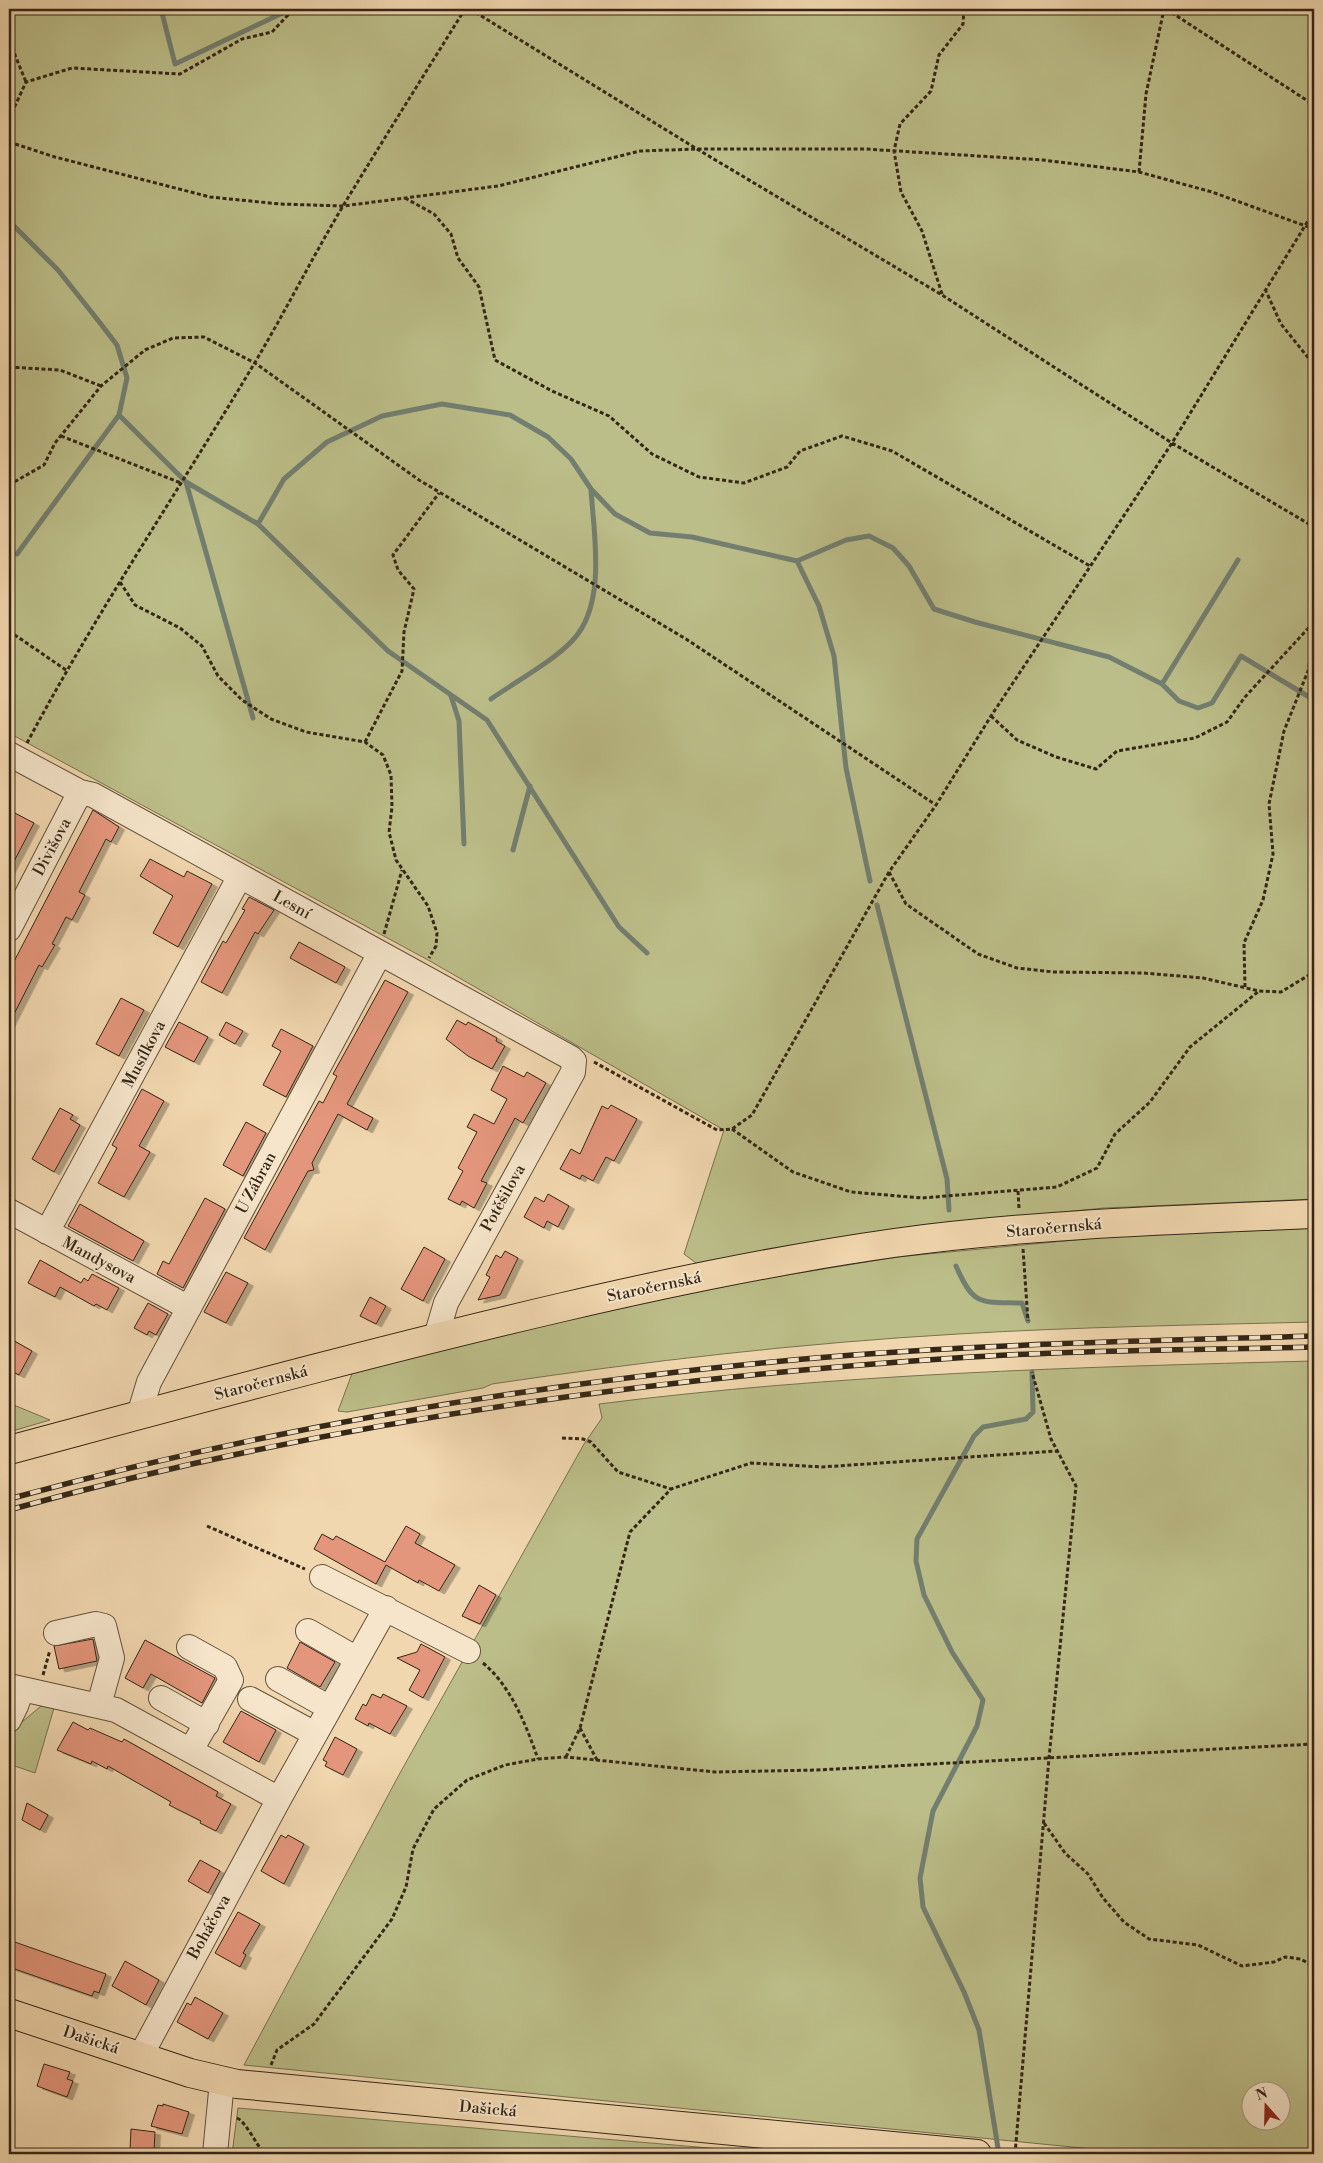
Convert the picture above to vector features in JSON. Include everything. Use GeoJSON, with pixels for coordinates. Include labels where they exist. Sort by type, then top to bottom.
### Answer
{"type":"FeatureCollection","features":[{"type":"Feature","properties":{"kind":"main road","name":"Staročernská"},"geometry":{"type":"LineString","coordinates":[[9,1450],[436,1337],[655,1286],[753,1266],[895,1243],[1021,1231],[1115,1223],[1314,1214]]}},
{"type":"Feature","properties":{"kind":"main road","name":"Dašická"},"geometry":{"type":"LineString","coordinates":[[9,2013],[140,2057],[222,2081],[267,2088],[977,2154]]}},
{"type":"Feature","properties":{"kind":"street","name":"Lesní"},"geometry":{"type":"LineString","coordinates":[[14,756],[80,792],[94,794],[240,876],[382,945],[566,1054],[574,1061]]}},
{"type":"Feature","properties":{"kind":"street","name":"Divišova"},"geometry":{"type":"LineString","coordinates":[[9,929],[80,792]]}},
{"type":"Feature","properties":{"kind":"street","name":"Musílkova"},"geometry":{"type":"LineString","coordinates":[[47,1232],[240,876]]}},
{"type":"Feature","properties":{"kind":"street","name":"U Zábran"},"geometry":{"type":"LineString","coordinates":[[139,1415],[149,1382],[382,945]]}},
{"type":"Feature","properties":{"kind":"street","name":"Potěšilova"},"geometry":{"type":"LineString","coordinates":[[436,1337],[446,1303],[573,1072],[574,1061]]}},
{"type":"Feature","properties":{"kind":"street","name":"Mandysova"},"geometry":{"type":"LineString","coordinates":[[9,1211],[189,1308]]}},
{"type":"Feature","properties":{"kind":"street"},"geometry":{"type":"LineString","coordinates":[[322,1577],[468,1651]]}},
{"type":"Feature","properties":{"kind":"street","name":"Boháčova"},"geometry":{"type":"LineString","coordinates":[[140,2057],[279,1799],[386,1608]]}},
{"type":"Feature","properties":{"kind":"street"},"geometry":{"type":"LineString","coordinates":[[56,1633],[96,1624],[104,1626],[112,1658],[99,1705]]}},
{"type":"Feature","properties":{"kind":"street"},"geometry":{"type":"LineString","coordinates":[[308,1631],[357,1659]]}},
{"type":"Feature","properties":{"kind":"street"},"geometry":{"type":"LineString","coordinates":[[189,1647],[225,1667],[230,1675],[229,1685],[191,1750]]}},
{"type":"Feature","properties":{"kind":"street"},"geometry":{"type":"LineString","coordinates":[[278,1679],[330,1708]]}},
{"type":"Feature","properties":{"kind":"street"},"geometry":{"type":"LineString","coordinates":[[9,1720],[23,1689],[99,1705],[126,1714],[279,1799]]}},
{"type":"Feature","properties":{"kind":"street"},"geometry":{"type":"LineString","coordinates":[[161,1698],[206,1724]]}},
{"type":"Feature","properties":{"kind":"street"},"geometry":{"type":"LineString","coordinates":[[250,1699],[315,1734]]}},
{"type":"Feature","properties":{"kind":"street"},"geometry":{"type":"LineString","coordinates":[[215,2154],[222,2081]]}},
{"type":"Feature","properties":{"kind":"path"},"geometry":{"type":"LineString","coordinates":[[26,82],[72,68],[180,74],[242,39],[272,32],[288,15],[289,9]]}},
{"type":"Feature","properties":{"kind":"path"},"geometry":{"type":"LineString","coordinates":[[14,756],[66,670],[86,642],[120,582],[255,363],[343,206],[464,9]]}},
{"type":"Feature","properties":{"kind":"path"},"geometry":{"type":"LineString","coordinates":[[470,9],[697,149],[942,295],[1172,442],[1314,527]]}},
{"type":"Feature","properties":{"kind":"path"},"geometry":{"type":"LineString","coordinates":[[942,295],[922,231],[901,192],[894,151],[900,124],[931,90],[939,55],[963,24],[964,9]]}},
{"type":"Feature","properties":{"kind":"path"},"geometry":{"type":"LineString","coordinates":[[1139,172],[1146,94],[1165,9],[1314,105]]}},
{"type":"Feature","properties":{"kind":"path"},"geometry":{"type":"LineString","coordinates":[[9,28],[15,55],[26,82],[9,119]]}},
{"type":"Feature","properties":{"kind":"path"},"geometry":{"type":"LineString","coordinates":[[9,142],[54,157],[210,197],[280,204],[343,206],[498,186],[640,151],[697,149],[894,151],[1043,160],[1139,172],[1212,192],[1314,229]]}},
{"type":"Feature","properties":{"kind":"path"},"geometry":{"type":"LineString","coordinates":[[404,198],[434,214],[451,234],[458,258],[480,286],[496,360],[552,391],[609,416],[652,454],[699,477],[744,483],[787,467],[800,451],[842,436],[892,451],[1090,566]]}},
{"type":"Feature","properties":{"kind":"path"},"geometry":{"type":"LineString","coordinates":[[574,1061],[597,1062],[717,1130],[732,1128],[752,1115],[889,872],[936,805],[991,716],[1172,442],[1314,211]]}},
{"type":"Feature","properties":{"kind":"path"},"geometry":{"type":"LineString","coordinates":[[1265,289],[1281,324],[1314,366]]}},
{"type":"Feature","properties":{"kind":"path"},"geometry":{"type":"LineString","coordinates":[[9,485],[44,465],[61,436],[101,386],[145,350],[173,338],[204,338],[255,363],[439,493],[686,640],[936,805]]}},
{"type":"Feature","properties":{"kind":"path"},"geometry":{"type":"LineString","coordinates":[[9,367],[60,370],[101,386]]}},
{"type":"Feature","properties":{"kind":"path"},"geometry":{"type":"LineString","coordinates":[[61,436],[181,483]]}},
{"type":"Feature","properties":{"kind":"path"},"geometry":{"type":"LineString","coordinates":[[365,742],[402,671],[404,632],[414,589],[398,570],[393,555],[439,493]]}},
{"type":"Feature","properties":{"kind":"path"},"geometry":{"type":"LineString","coordinates":[[120,582],[135,605],[180,628],[202,646],[218,676],[242,700],[271,719],[306,732],[365,742],[383,755],[392,775],[392,807],[389,832],[396,860],[428,906],[437,933],[436,946],[428,960]]}},
{"type":"Feature","properties":{"kind":"path"},"geometry":{"type":"LineString","coordinates":[[991,716],[1017,740],[1056,757],[1096,769],[1117,752],[1195,738],[1227,722],[1245,697],[1314,621]]}},
{"type":"Feature","properties":{"kind":"path"},"geometry":{"type":"LineString","coordinates":[[1314,621],[1314,631]]}},
{"type":"Feature","properties":{"kind":"path"},"geometry":{"type":"LineString","coordinates":[[9,631],[66,670]]}},
{"type":"Feature","properties":{"kind":"path"},"geometry":{"type":"LineString","coordinates":[[1245,988],[1244,943],[1263,900],[1273,854],[1269,804],[1284,731],[1308,671],[1314,638]]}},
{"type":"Feature","properties":{"kind":"path"},"geometry":{"type":"LineString","coordinates":[[382,945],[402,869]]}},
{"type":"Feature","properties":{"kind":"path"},"geometry":{"type":"LineString","coordinates":[[889,872],[906,904],[978,954],[1017,968],[1054,972],[1143,973],[1203,978],[1259,991],[1281,992],[1314,972]]}},
{"type":"Feature","properties":{"kind":"path"},"geometry":{"type":"LineString","coordinates":[[732,1128],[793,1172],[851,1192],[922,1198],[1057,1187],[1097,1168],[1115,1134],[1150,1102],[1190,1047],[1259,991]]}},
{"type":"Feature","properties":{"kind":"path"},"geometry":{"type":"LineString","coordinates":[[1021,1231],[1028,1321]]}},
{"type":"Feature","properties":{"kind":"path"},"geometry":{"type":"LineString","coordinates":[[1015,2154],[1049,1758],[1076,1486],[1051,1439],[1032,1372]]}},
{"type":"Feature","properties":{"kind":"path"},"geometry":{"type":"LineString","coordinates":[[562,1438],[582,1438],[590,1442],[618,1472],[671,1489]]}},
{"type":"Feature","properties":{"kind":"path"},"geometry":{"type":"LineString","coordinates":[[566,1757],[580,1728],[630,1532],[671,1489],[751,1462],[822,1467],[1058,1451]]}},
{"type":"Feature","properties":{"kind":"path"},"geometry":{"type":"LineString","coordinates":[[207,1526],[322,1577]]}},
{"type":"Feature","properties":{"kind":"path"},"geometry":{"type":"LineString","coordinates":[[23,1689],[56,1633]]}},
{"type":"Feature","properties":{"kind":"path"},"geometry":{"type":"LineString","coordinates":[[468,1651],[497,1675],[528,1730],[538,1759]]}},
{"type":"Feature","properties":{"kind":"path"},"geometry":{"type":"LineString","coordinates":[[580,1728],[597,1760]]}},
{"type":"Feature","properties":{"kind":"path"},"geometry":{"type":"LineString","coordinates":[[267,2088],[277,2050],[314,2024],[392,1919],[406,1887],[413,1849],[434,1809],[467,1780],[505,1765],[538,1759],[566,1757],[715,1772],[817,1770],[1314,1744]]}},
{"type":"Feature","properties":{"kind":"path"},"geometry":{"type":"LineString","coordinates":[[1044,1822],[1065,1853],[1088,1874],[1103,1898],[1124,1922],[1149,1939],[1198,1944],[1242,1966],[1274,1962],[1285,1956],[1301,1959],[1314,1967]]}},
{"type":"Feature","properties":{"kind":"path"},"geometry":{"type":"LineString","coordinates":[[230,2115],[242,2120],[255,2144],[265,2154]]}},
{"type":"Feature","properties":{"kind":"green space"},"geometry":{"type":"Polygon","coordinates":[[[9,9],[1314,9],[1314,1199],[1104,1208],[893,1229],[696,1263],[684,1254],[724,1130],[428,960],[9,733],[9,9]]]}},
{"type":"Feature","properties":{"kind":"green space"},"geometry":{"type":"Polygon","coordinates":[[[1314,1228],[1314,1322],[1136,1326],[958,1334],[841,1342],[666,1360],[492,1384],[483,1388],[347,1412],[338,1411],[353,1371],[506,1332],[756,1280],[897,1257],[1106,1237],[1314,1228]]]}},
{"type":"Feature","properties":{"kind":"green space"},"geometry":{"type":"Polygon","coordinates":[[[1314,1361],[1314,2154],[1143,2154],[244,2065],[400,1773],[584,1444],[602,1418],[599,1404],[777,1385],[1045,1369],[1314,1361]]]}},
{"type":"Feature","properties":{"kind":"green space"},"geometry":{"type":"Polygon","coordinates":[[[9,1403],[50,1420],[9,1432],[9,1403]]]}},
{"type":"Feature","properties":{"kind":"green space"},"geometry":{"type":"Polygon","coordinates":[[[41,1706],[54,1708],[35,1773],[9,1764],[9,1737],[22,1722],[41,1706]]]}},
{"type":"Feature","properties":{"kind":"green space"},"geometry":{"type":"Polygon","coordinates":[[[238,2108],[780,2154],[232,2154],[238,2108]]]}},
{"type":"Feature","properties":{"kind":"building"},"geometry":{"type":"Polygon","coordinates":[[[9,810],[34,823],[9,871],[9,810]]]}},
{"type":"Feature","properties":{"kind":"building"},"geometry":{"type":"Polygon","coordinates":[[[93,810],[119,827],[111,842],[106,839],[79,892],[85,895],[72,920],[66,917],[52,944],[55,945],[42,967],[39,965],[9,1024],[9,971],[93,810]]]}},
{"type":"Feature","properties":{"kind":"building"},"geometry":{"type":"Polygon","coordinates":[[[150,859],[184,877],[187,871],[212,884],[178,947],[153,933],[173,896],[140,876],[150,859]]]}},
{"type":"Feature","properties":{"kind":"building"},"geometry":{"type":"Polygon","coordinates":[[[249,897],[274,910],[258,934],[255,932],[222,993],[201,982],[223,941],[226,943],[245,910],[242,909],[249,897]]]}},
{"type":"Feature","properties":{"kind":"building"},"geometry":{"type":"Polygon","coordinates":[[[299,942],[345,967],[336,983],[290,958],[299,942]]]}},
{"type":"Feature","properties":{"kind":"building"},"geometry":{"type":"Polygon","coordinates":[[[385,980],[408,992],[347,1104],[373,1118],[367,1130],[338,1114],[312,1163],[314,1170],[308,1171],[265,1250],[244,1238],[319,1101],[323,1103],[337,1076],[333,1074],[385,980]]]}},
{"type":"Feature","properties":{"kind":"building"},"geometry":{"type":"Polygon","coordinates":[[[121,998],[144,1010],[119,1056],[96,1044],[121,998]]]}},
{"type":"Feature","properties":{"kind":"building"},"geometry":{"type":"Polygon","coordinates":[[[457,1020],[466,1025],[468,1022],[497,1038],[496,1041],[505,1046],[492,1069],[468,1056],[446,1039],[457,1020]]]}},
{"type":"Feature","properties":{"kind":"building"},"geometry":{"type":"Polygon","coordinates":[[[179,1022],[208,1037],[194,1062],[165,1047],[179,1022]]]}},
{"type":"Feature","properties":{"kind":"building"},"geometry":{"type":"Polygon","coordinates":[[[226,1022],[243,1031],[235,1044],[219,1035],[226,1022]]]}},
{"type":"Feature","properties":{"kind":"building"},"geometry":{"type":"Polygon","coordinates":[[[281,1029],[313,1046],[286,1097],[263,1085],[281,1051],[272,1046],[281,1029]]]}},
{"type":"Feature","properties":{"kind":"building"},"geometry":{"type":"Polygon","coordinates":[[[503,1066],[524,1077],[527,1072],[546,1083],[523,1123],[515,1118],[481,1181],[487,1183],[474,1208],[462,1201],[460,1205],[448,1199],[463,1171],[458,1168],[477,1132],[467,1127],[474,1114],[494,1124],[507,1099],[491,1090],[503,1066]]]}},
{"type":"Feature","properties":{"kind":"building"},"geometry":{"type":"Polygon","coordinates":[[[142,1089],[164,1101],[139,1146],[150,1152],[124,1197],[98,1183],[117,1148],[112,1145],[142,1089]]]}},
{"type":"Feature","properties":{"kind":"building"},"geometry":{"type":"Polygon","coordinates":[[[611,1105],[637,1119],[614,1161],[606,1157],[593,1181],[582,1175],[580,1179],[560,1169],[571,1149],[580,1154],[602,1106],[608,1109],[611,1105]]]}},
{"type":"Feature","properties":{"kind":"building"},"geometry":{"type":"Polygon","coordinates":[[[60,1108],[73,1115],[70,1119],[80,1125],[54,1172],[32,1159],[60,1108]]]}},
{"type":"Feature","properties":{"kind":"building"},"geometry":{"type":"Polygon","coordinates":[[[246,1122],[266,1133],[243,1176],[223,1165],[246,1122]]]}},
{"type":"Feature","properties":{"kind":"building"},"geometry":{"type":"Polygon","coordinates":[[[548,1194],[569,1206],[558,1227],[547,1221],[544,1228],[524,1217],[535,1197],[544,1202],[548,1194]]]}},
{"type":"Feature","properties":{"kind":"building"},"geometry":{"type":"Polygon","coordinates":[[[205,1198],[225,1209],[183,1288],[157,1274],[163,1261],[169,1264],[205,1198]]]}},
{"type":"Feature","properties":{"kind":"building"},"geometry":{"type":"Polygon","coordinates":[[[80,1204],[144,1241],[133,1261],[68,1226],[80,1204]]]}},
{"type":"Feature","properties":{"kind":"building"},"geometry":{"type":"Polygon","coordinates":[[[424,1247],[445,1259],[423,1301],[401,1289],[424,1247]]]}},
{"type":"Feature","properties":{"kind":"building"},"geometry":{"type":"Polygon","coordinates":[[[505,1251],[518,1258],[500,1295],[478,1300],[490,1277],[486,1275],[496,1255],[501,1258],[505,1251]]]}},
{"type":"Feature","properties":{"kind":"building"},"geometry":{"type":"Polygon","coordinates":[[[40,1260],[81,1283],[84,1278],[88,1281],[92,1274],[119,1288],[107,1310],[96,1304],[94,1306],[60,1287],[55,1297],[28,1283],[40,1260]]]}},
{"type":"Feature","properties":{"kind":"building"},"geometry":{"type":"Polygon","coordinates":[[[226,1272],[248,1283],[226,1323],[204,1312],[226,1272]]]}},
{"type":"Feature","properties":{"kind":"building"},"geometry":{"type":"Polygon","coordinates":[[[370,1297],[386,1306],[376,1324],[360,1316],[370,1297]]]}},
{"type":"Feature","properties":{"kind":"building"},"geometry":{"type":"Polygon","coordinates":[[[148,1303],[168,1314],[156,1335],[149,1331],[147,1335],[134,1328],[148,1303]]]}},
{"type":"Feature","properties":{"kind":"building"},"geometry":{"type":"Polygon","coordinates":[[[9,1338],[32,1351],[19,1375],[9,1370],[9,1338]]]}},
{"type":"Feature","properties":{"kind":"building"},"geometry":{"type":"Polygon","coordinates":[[[406,1526],[420,1534],[415,1543],[455,1565],[439,1591],[419,1580],[418,1583],[386,1565],[376,1584],[314,1549],[322,1534],[333,1540],[336,1536],[385,1562],[406,1526]]]}},
{"type":"Feature","properties":{"kind":"building"},"geometry":{"type":"Polygon","coordinates":[[[479,1585],[496,1595],[480,1624],[462,1616],[479,1585]]]}},
{"type":"Feature","properties":{"kind":"building"},"geometry":{"type":"Polygon","coordinates":[[[93,1639],[97,1661],[59,1669],[54,1646],[93,1639]]]}},
{"type":"Feature","properties":{"kind":"building"},"geometry":{"type":"Polygon","coordinates":[[[145,1640],[215,1678],[202,1703],[151,1674],[143,1688],[125,1678],[145,1640]]]}},
{"type":"Feature","properties":{"kind":"building"},"geometry":{"type":"Polygon","coordinates":[[[300,1642],[335,1662],[320,1687],[287,1668],[300,1642]]]}},
{"type":"Feature","properties":{"kind":"building"},"geometry":{"type":"Polygon","coordinates":[[[421,1644],[445,1657],[423,1698],[409,1690],[420,1670],[397,1658],[417,1652],[421,1644]]]}},
{"type":"Feature","properties":{"kind":"building"},"geometry":{"type":"Polygon","coordinates":[[[372,1694],[381,1698],[383,1694],[407,1706],[390,1734],[369,1723],[368,1726],[355,1719],[363,1704],[366,1706],[372,1694]]]}},
{"type":"Feature","properties":{"kind":"building"},"geometry":{"type":"Polygon","coordinates":[[[241,1711],[276,1730],[259,1762],[223,1742],[241,1711]]]}},
{"type":"Feature","properties":{"kind":"building"},"geometry":{"type":"Polygon","coordinates":[[[73,1722],[88,1730],[90,1728],[122,1742],[124,1739],[218,1792],[216,1796],[231,1804],[216,1831],[169,1805],[171,1802],[108,1766],[107,1769],[92,1761],[91,1764],[57,1750],[73,1722]]]}},
{"type":"Feature","properties":{"kind":"building"},"geometry":{"type":"Polygon","coordinates":[[[335,1737],[357,1749],[343,1775],[325,1766],[327,1762],[323,1760],[335,1737]]]}},
{"type":"Feature","properties":{"kind":"building"},"geometry":{"type":"Polygon","coordinates":[[[27,1803],[48,1815],[40,1830],[22,1820],[27,1803]]]}},
{"type":"Feature","properties":{"kind":"building"},"geometry":{"type":"Polygon","coordinates":[[[281,1835],[286,1838],[288,1835],[304,1844],[284,1884],[261,1871],[281,1835]]]}},
{"type":"Feature","properties":{"kind":"building"},"geometry":{"type":"Polygon","coordinates":[[[200,1860],[220,1871],[208,1893],[188,1881],[200,1860]]]}},
{"type":"Feature","properties":{"kind":"building"},"geometry":{"type":"Polygon","coordinates":[[[238,1912],[260,1924],[243,1953],[246,1955],[240,1967],[215,1953],[238,1912]]]}},
{"type":"Feature","properties":{"kind":"building"},"geometry":{"type":"Polygon","coordinates":[[[9,1940],[106,1974],[99,1993],[94,1991],[92,1996],[9,1967],[9,1940]]]}},
{"type":"Feature","properties":{"kind":"building"},"geometry":{"type":"Polygon","coordinates":[[[125,1961],[159,1980],[146,2005],[112,1986],[125,1961]]]}},
{"type":"Feature","properties":{"kind":"building"},"geometry":{"type":"Polygon","coordinates":[[[195,1997],[223,2013],[208,2039],[177,2022],[187,2003],[191,2005],[195,1997]]]}},
{"type":"Feature","properties":{"kind":"building"},"geometry":{"type":"Polygon","coordinates":[[[44,2064],[70,2072],[67,2079],[73,2081],[67,2097],[37,2086],[44,2064]]]}},
{"type":"Feature","properties":{"kind":"building"},"geometry":{"type":"Polygon","coordinates":[[[163,2104],[189,2112],[182,2134],[151,2126],[158,2105],[163,2106],[163,2104]]]}},
{"type":"Feature","properties":{"kind":"building"},"geometry":{"type":"Polygon","coordinates":[[[131,2129],[155,2132],[154,2151],[130,2150],[131,2129]]]}},
{"type":"Feature","properties":{"kind":"waterway"},"geometry":{"type":"LineString","coordinates":[[161,9],[175,64],[291,9]]}},
{"type":"Feature","properties":{"kind":"waterway"},"geometry":{"type":"LineString","coordinates":[[9,221],[58,270],[117,345],[127,378],[119,415],[17,554]]}},
{"type":"Feature","properties":{"kind":"waterway"},"geometry":{"type":"LineString","coordinates":[[258,524],[284,479],[327,442],[382,416],[442,404],[510,415],[548,437],[571,459],[591,489],[615,514],[650,533],[692,537],[797,561],[819,606],[834,656],[846,768],[870,881]]}},
{"type":"Feature","properties":{"kind":"waterway"},"geometry":{"type":"LineString","coordinates":[[119,415],[186,482],[258,524],[388,651],[487,720],[619,927],[647,953]]}},
{"type":"Feature","properties":{"kind":"waterway"},"geometry":{"type":"LineString","coordinates":[[186,482],[253,718]]}},
{"type":"Feature","properties":{"kind":"waterway"},"geometry":{"type":"LineString","coordinates":[[491,699],[554,657],[572,641],[583,626],[590,609],[596,569],[591,490]]}},
{"type":"Feature","properties":{"kind":"waterway"},"geometry":{"type":"LineString","coordinates":[[797,561],[846,540],[869,536],[893,548],[909,566],[934,609],[975,622],[1109,657],[1162,684],[1179,701],[1198,708],[1212,703],[1241,656],[1314,700]]}},
{"type":"Feature","properties":{"kind":"waterway"},"geometry":{"type":"LineString","coordinates":[[1162,684],[1238,560]]}},
{"type":"Feature","properties":{"kind":"waterway"},"geometry":{"type":"LineString","coordinates":[[451,696],[459,721],[464,844]]}},
{"type":"Feature","properties":{"kind":"waterway"},"geometry":{"type":"LineString","coordinates":[[513,850],[530,786]]}},
{"type":"Feature","properties":{"kind":"waterway"},"geometry":{"type":"LineString","coordinates":[[877,905],[947,1179],[949,1210]]}},
{"type":"Feature","properties":{"kind":"waterway"},"geometry":{"type":"LineString","coordinates":[[956,1266],[968,1289],[980,1300],[996,1303],[1022,1303],[1028,1321]]}},
{"type":"Feature","properties":{"kind":"waterway"},"geometry":{"type":"LineString","coordinates":[[998,2148],[979,2030],[964,1992],[923,1907],[920,1878],[933,1811],[977,1726],[983,1700],[952,1652],[924,1595],[916,1561],[917,1539],[974,1436],[983,1427],[1026,1419],[1033,1412],[1032,1372]]}},
{"type":"Feature","properties":{"kind":"railway"},"geometry":{"type":"LineString","coordinates":[[9,1499],[205,1451],[304,1430],[404,1411],[604,1381],[704,1369],[868,1354],[1059,1344],[1314,1336]]}},
{"type":"Feature","properties":{"kind":"railway"},"geometry":{"type":"LineString","coordinates":[[9,1510],[125,1480],[242,1453],[360,1430],[598,1393],[837,1367],[1001,1355],[1314,1347]]}}]}
